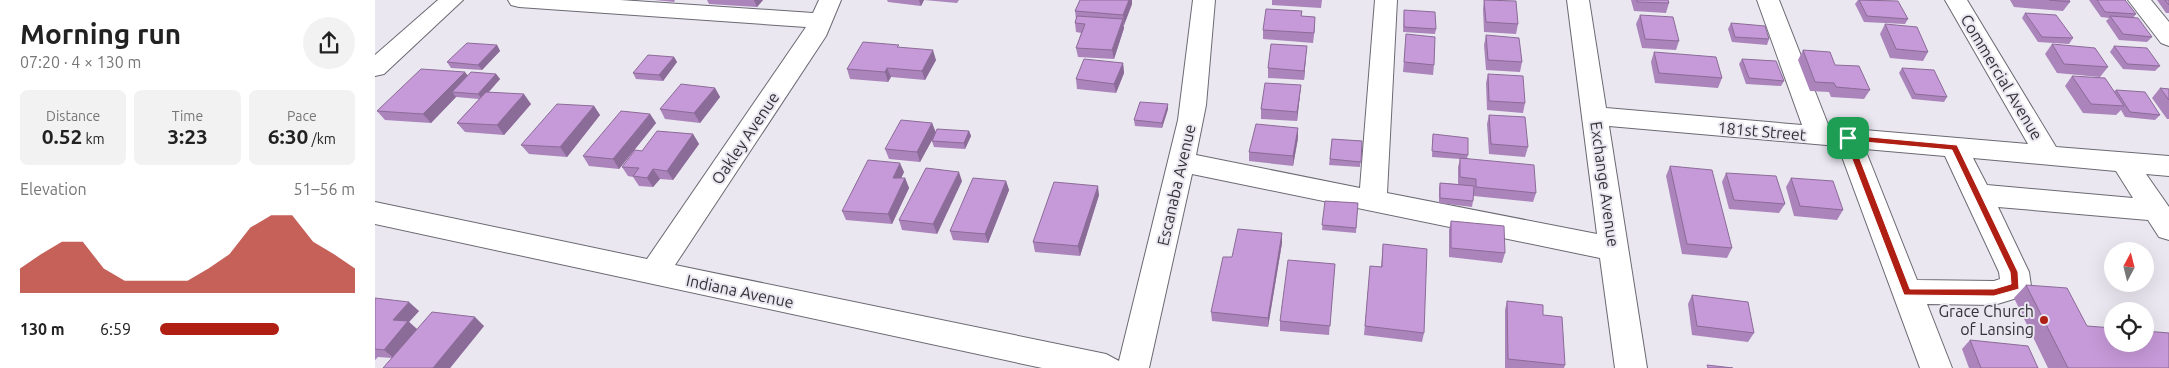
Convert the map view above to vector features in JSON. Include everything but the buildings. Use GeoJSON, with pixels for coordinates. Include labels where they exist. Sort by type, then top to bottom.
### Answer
{"type":"FeatureCollection","features":[{"type":"Feature","properties":{"kind":"street"},"geometry":{"type":"LineString","coordinates":[[375,68],[452,0]]}},
{"type":"Feature","properties":{"kind":"street"},"geometry":{"type":"LineString","coordinates":[[519,0],[825,11]]}},
{"type":"Feature","properties":{"kind":"street","name":"Escanaba Avenue"},"geometry":{"type":"LineString","coordinates":[[1133,368],[1182,162],[1197,86],[1198,58],[1205,0]]}},
{"type":"Feature","properties":{"kind":"street"},"geometry":{"type":"LineString","coordinates":[[1373,199],[1386,0]]}},
{"type":"Feature","properties":{"kind":"street","name":"Exchange Avenue"},"geometry":{"type":"LineString","coordinates":[[1578,0],[1631,368]]}},
{"type":"Feature","properties":{"kind":"street"},"geometry":{"type":"LineString","coordinates":[[1768,0],[1819,136]]}},
{"type":"Feature","properties":{"kind":"street","name":"Commercial Avenue"},"geometry":{"type":"LineString","coordinates":[[1956,0],[2048,155]]}},
{"type":"Feature","properties":{"kind":"street"},"geometry":{"type":"LineString","coordinates":[[2139,0],[2169,38]]}},
{"type":"Feature","properties":{"kind":"street","name":"Oakley Avenue"},"geometry":{"type":"LineString","coordinates":[[654,272],[825,11]]}},
{"type":"Feature","properties":{"kind":"street","name":"181st Street"},"geometry":{"type":"LineString","coordinates":[[1595,116],[2169,166]]}},
{"type":"Feature","properties":{"kind":"street"},"geometry":{"type":"LineString","coordinates":[[1848,138],[1936,368]]}},
{"type":"Feature","properties":{"kind":"street"},"geometry":{"type":"LineString","coordinates":[[1907,292],[1994,293],[2016,286],[2014,272],[1954,147]]}},
{"type":"Feature","properties":{"kind":"street"},"geometry":{"type":"LineString","coordinates":[[1182,162],[1614,249]]}},
{"type":"Feature","properties":{"kind":"street"},"geometry":{"type":"LineString","coordinates":[[2124,162],[2163,219]]}},
{"type":"Feature","properties":{"kind":"street"},"geometry":{"type":"LineString","coordinates":[[1978,195],[2163,219]]}},
{"type":"Feature","properties":{"kind":"street","name":"Indiana Avenue"},"geometry":{"type":"LineString","coordinates":[[375,213],[1105,368]]}},
{"type":"Feature","properties":{"kind":"place","name":"Grace Church of Lansing"},"geometry":{"type":"Point","coordinates":[2044,320]}},
{"type":"Feature","properties":{"kind":"route"},"geometry":{"type":"LineString","coordinates":[[1848,138],[1954,147],[2014,272],[2016,286],[1994,293],[1907,292],[1848,138]]}}]}
